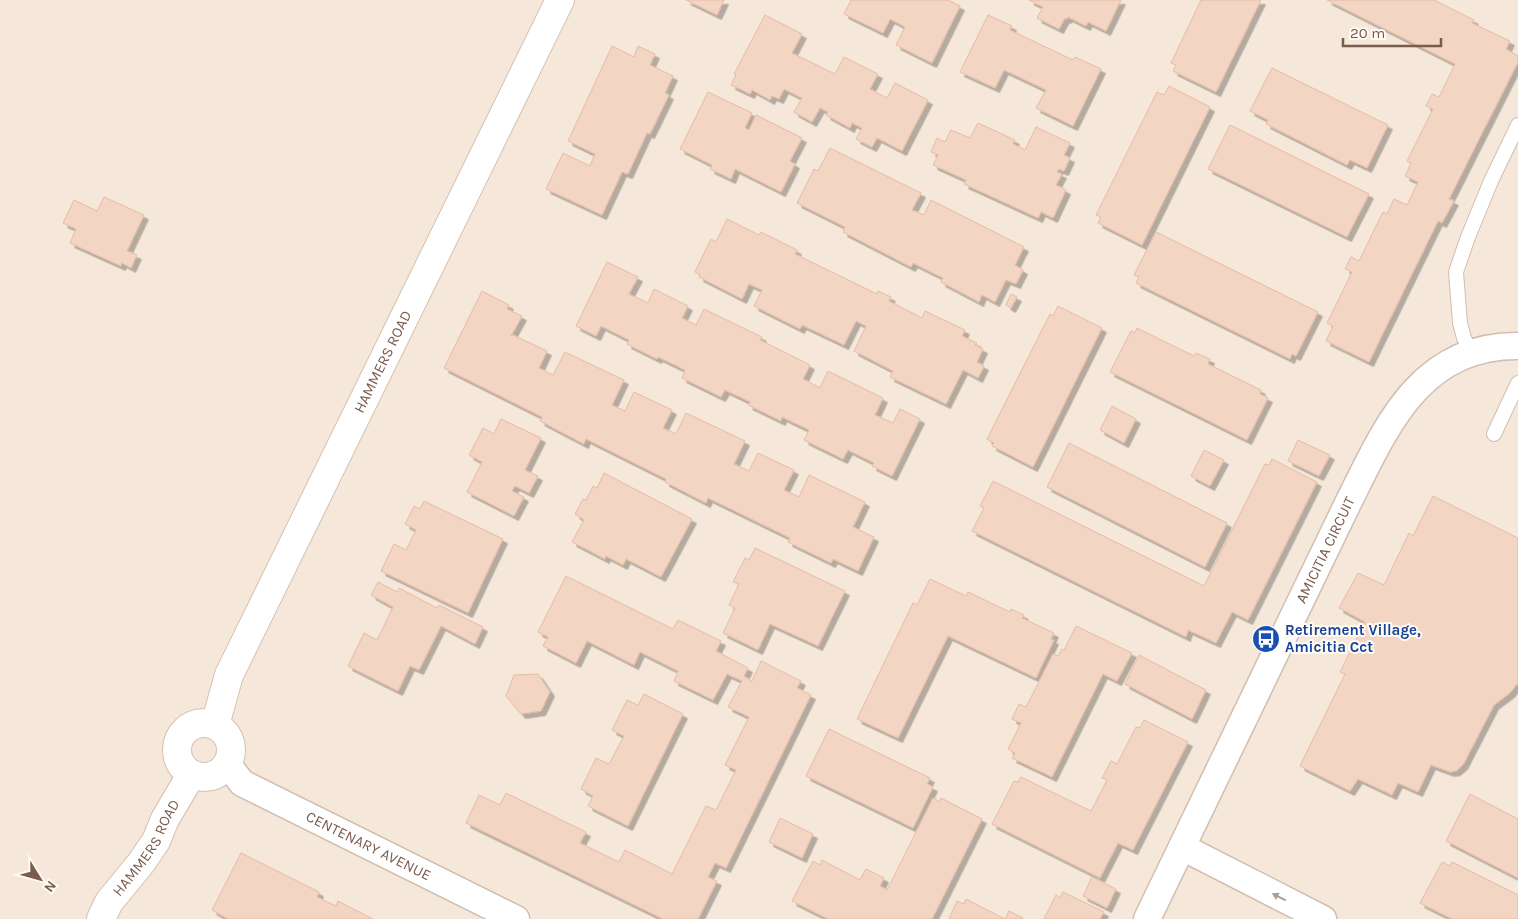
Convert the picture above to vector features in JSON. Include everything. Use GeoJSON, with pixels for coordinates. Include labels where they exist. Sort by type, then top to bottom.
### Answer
{"type":"FeatureCollection","features":[{"type":"Feature","properties":{"kind":"street","name":"HAMMERS ROAD"},"geometry":{"type":"LineString","coordinates":[[214,725],[229,675],[560,0]]}},
{"type":"Feature","properties":{"kind":"street","name":"AMICITIA CIRCUIT"},"geometry":{"type":"LineString","coordinates":[[1147,919],[1298,604],[1368,463],[1398,410],[1420,384],[1445,365],[1470,353],[1518,346]]}},
{"type":"Feature","properties":{"kind":"street"},"geometry":{"type":"LineString","coordinates":[[206,723],[214,725],[229,738],[232,747],[228,765],[216,775],[206,778],[191,775],[180,764],[177,754],[178,740],[191,726],[206,723]]}},
{"type":"Feature","properties":{"kind":"street","name":"CENTENARY AVENUE"},"geometry":{"type":"LineString","coordinates":[[228,765],[242,783],[516,919]]}},
{"type":"Feature","properties":{"kind":"street","name":"HAMMERS ROAD"},"geometry":{"type":"LineString","coordinates":[[101,919],[109,902],[156,842],[165,819],[191,775]]}},
{"type":"Feature","properties":{"kind":"street"},"geometry":{"type":"LineString","coordinates":[[1182,847],[1323,919]]}},
{"type":"Feature","properties":{"kind":"lane"},"geometry":{"type":"LineString","coordinates":[[1470,353],[1460,323],[1456,272],[1491,181],[1518,125]]}},
{"type":"Feature","properties":{"kind":"lane"},"geometry":{"type":"LineString","coordinates":[[1494,434],[1518,383]]}},
{"type":"Feature","properties":{"kind":"shaded area"},"geometry":{"type":"Polygon","coordinates":[[[0,0],[1518,0],[1518,919],[0,919],[0,0]]]}},
{"type":"Feature","properties":{"kind":"building"},"geometry":{"type":"Polygon","coordinates":[[[686,0],[724,0],[717,15],[686,0]]]}},
{"type":"Feature","properties":{"kind":"building"},"geometry":{"type":"Polygon","coordinates":[[[851,0],[948,0],[960,6],[932,63],[896,45],[905,27],[890,19],[883,33],[844,14],[851,0]]]}},
{"type":"Feature","properties":{"kind":"building"},"geometry":{"type":"Polygon","coordinates":[[[1029,0],[1121,0],[1106,31],[1088,22],[1086,26],[1068,17],[1067,19],[1065,18],[1059,29],[1037,18],[1043,7],[1029,0]]]}},
{"type":"Feature","properties":{"kind":"building"},"geometry":{"type":"Polygon","coordinates":[[[1201,0],[1261,0],[1216,92],[1173,71],[1176,65],[1171,63],[1201,0]]]}},
{"type":"Feature","properties":{"kind":"building"},"geometry":{"type":"Polygon","coordinates":[[[1327,0],[1434,0],[1474,20],[1472,23],[1510,41],[1506,49],[1518,56],[1518,62],[1449,199],[1454,201],[1442,223],[1438,221],[1369,362],[1326,341],[1333,326],[1327,323],[1352,272],[1345,269],[1351,257],[1359,261],[1383,212],[1387,214],[1394,199],[1407,205],[1418,182],[1405,176],[1411,163],[1407,161],[1433,109],[1426,106],[1432,94],[1439,97],[1455,64],[1327,0]]]}},
{"type":"Feature","properties":{"kind":"building"},"geometry":{"type":"Polygon","coordinates":[[[765,15],[802,34],[792,53],[835,74],[844,57],[878,74],[870,89],[887,98],[895,83],[928,100],[902,151],[877,138],[872,147],[856,139],[862,128],[852,123],[850,128],[826,115],[828,112],[820,108],[812,122],[794,112],[802,98],[784,89],[779,99],[772,96],[770,100],[752,90],[750,94],[731,85],[736,75],[734,74],[765,15]]]}},
{"type":"Feature","properties":{"kind":"building"},"geometry":{"type":"Polygon","coordinates":[[[988,15],[1012,26],[1010,30],[1073,60],[1075,57],[1101,69],[1073,126],[1036,108],[1046,90],[1004,70],[995,88],[960,72],[988,15]]]}},
{"type":"Feature","properties":{"kind":"building"},"geometry":{"type":"Polygon","coordinates":[[[612,46],[634,57],[638,46],[655,54],[650,65],[673,76],[665,93],[669,95],[650,134],[647,133],[628,174],[622,172],[602,215],[546,189],[563,153],[590,166],[595,154],[568,141],[612,46]]]}},
{"type":"Feature","properties":{"kind":"building"},"geometry":{"type":"Polygon","coordinates":[[[1272,68],[1388,125],[1367,168],[1350,160],[1347,165],[1266,124],[1268,120],[1250,111],[1272,68]]]}},
{"type":"Feature","properties":{"kind":"building"},"geometry":{"type":"Polygon","coordinates":[[[1169,86],[1210,107],[1142,245],[1098,223],[1101,217],[1096,215],[1157,92],[1164,95],[1169,86]]]}},
{"type":"Feature","properties":{"kind":"building"},"geometry":{"type":"Polygon","coordinates":[[[708,92],[752,113],[745,128],[749,130],[756,115],[802,138],[790,161],[795,164],[781,192],[735,169],[731,179],[710,169],[712,165],[680,149],[708,92]]]}},
{"type":"Feature","properties":{"kind":"building"},"geometry":{"type":"Polygon","coordinates":[[[978,123],[1015,140],[1013,144],[1025,150],[1036,127],[1070,143],[1064,155],[1070,158],[1064,171],[1059,169],[1057,172],[1062,174],[1056,185],[1066,190],[1053,218],[1041,212],[1038,218],[964,184],[966,180],[933,165],[938,155],[931,152],[937,138],[945,142],[951,130],[970,138],[978,123]]]}},
{"type":"Feature","properties":{"kind":"building"},"geometry":{"type":"Polygon","coordinates":[[[1230,125],[1369,194],[1347,237],[1208,169],[1230,125]]]}},
{"type":"Feature","properties":{"kind":"building"},"geometry":{"type":"Polygon","coordinates":[[[830,148],[921,193],[912,210],[924,215],[931,200],[1024,247],[1015,265],[1023,270],[1016,284],[1006,280],[995,302],[982,295],[979,302],[941,282],[943,278],[913,263],[911,267],[843,232],[845,227],[797,203],[814,169],[818,171],[830,148]]]}},
{"type":"Feature","properties":{"kind":"building"},"geometry":{"type":"Polygon","coordinates":[[[104,197],[144,215],[127,251],[137,255],[131,268],[122,263],[121,266],[70,243],[76,229],[63,223],[74,200],[97,211],[104,197]]]}},
{"type":"Feature","properties":{"kind":"building"},"geometry":{"type":"Polygon","coordinates":[[[727,219],[759,235],[761,232],[797,250],[795,254],[877,294],[878,291],[891,297],[889,301],[922,318],[925,311],[965,330],[962,336],[977,343],[975,345],[983,349],[977,362],[984,366],[978,378],[963,370],[946,404],[890,377],[893,371],[854,351],[866,326],[856,321],[844,345],[802,325],[800,329],[754,306],[762,290],[749,284],[742,299],[699,277],[700,275],[695,272],[711,239],[716,242],[727,219]]]}},
{"type":"Feature","properties":{"kind":"building"},"geometry":{"type":"Polygon","coordinates":[[[1156,232],[1318,312],[1296,356],[1292,354],[1290,359],[1136,283],[1139,277],[1134,275],[1156,232]]]}},
{"type":"Feature","properties":{"kind":"building"},"geometry":{"type":"Polygon","coordinates":[[[607,262],[638,277],[629,294],[648,303],[654,289],[688,306],[682,318],[696,325],[704,309],[762,337],[760,340],[810,365],[803,379],[820,388],[828,371],[883,398],[875,415],[893,423],[900,409],[920,419],[892,476],[872,466],[874,463],[848,450],[843,459],[804,440],[809,430],[782,417],[781,421],[748,405],[750,402],[725,390],[721,397],[682,378],[685,370],[627,344],[629,340],[601,326],[596,336],[576,326],[607,262]]]}},
{"type":"Feature","properties":{"kind":"building"},"geometry":{"type":"Polygon","coordinates":[[[482,291],[509,305],[507,309],[522,316],[511,336],[513,335],[547,351],[539,368],[553,375],[565,352],[624,380],[612,405],[625,411],[634,392],[672,410],[663,428],[676,434],[686,413],[745,441],[734,464],[749,471],[758,453],[794,470],[784,490],[799,497],[809,475],[865,502],[853,527],[874,537],[858,571],[833,559],[831,563],[788,542],[790,538],[708,498],[706,503],[665,482],[666,479],[586,439],[584,444],[540,421],[542,417],[444,368],[482,291]]]}},
{"type":"Feature","properties":{"kind":"building"},"geometry":{"type":"Polygon","coordinates":[[[1011,294],[1017,297],[1011,308],[1006,305],[1011,294]]]}},
{"type":"Feature","properties":{"kind":"building"},"geometry":{"type":"Polygon","coordinates":[[[1058,306],[1102,328],[1033,467],[992,446],[994,443],[987,439],[1050,314],[1053,316],[1058,306]]]}},
{"type":"Feature","properties":{"kind":"building"},"geometry":{"type":"Polygon","coordinates":[[[1137,328],[1194,356],[1196,353],[1210,359],[1208,364],[1261,390],[1260,394],[1268,398],[1247,440],[1110,372],[1131,331],[1135,333],[1137,328]]]}},
{"type":"Feature","properties":{"kind":"building"},"geometry":{"type":"Polygon","coordinates":[[[1112,406],[1136,419],[1124,443],[1100,430],[1112,406]]]}},
{"type":"Feature","properties":{"kind":"building"},"geometry":{"type":"Polygon","coordinates":[[[501,419],[541,438],[525,470],[538,476],[529,493],[515,486],[512,491],[524,497],[514,516],[467,492],[482,462],[469,455],[483,428],[494,434],[501,419]]]}},
{"type":"Feature","properties":{"kind":"building"},"geometry":{"type":"Polygon","coordinates":[[[1298,440],[1330,455],[1319,476],[1288,461],[1298,440]]]}},
{"type":"Feature","properties":{"kind":"building"},"geometry":{"type":"Polygon","coordinates":[[[1069,443],[1227,523],[1205,567],[1047,487],[1069,443]]]}},
{"type":"Feature","properties":{"kind":"building"},"geometry":{"type":"Polygon","coordinates":[[[1204,450],[1224,460],[1210,486],[1191,476],[1204,450]]]}},
{"type":"Feature","properties":{"kind":"building"},"geometry":{"type":"Polygon","coordinates":[[[1272,459],[1317,482],[1248,620],[1232,612],[1216,643],[1188,630],[1186,637],[972,531],[984,508],[980,506],[993,481],[1204,586],[1265,464],[1269,465],[1272,459]]]}},
{"type":"Feature","properties":{"kind":"building"},"geometry":{"type":"Polygon","coordinates":[[[604,473],[692,519],[661,577],[626,559],[623,565],[606,556],[605,559],[572,542],[584,520],[575,514],[583,499],[586,500],[593,486],[597,488],[604,473]]]}},
{"type":"Feature","properties":{"kind":"building"},"geometry":{"type":"Polygon","coordinates":[[[1433,496],[1518,538],[1518,683],[1510,693],[1494,705],[1463,765],[1456,771],[1450,772],[1431,765],[1418,792],[1398,783],[1392,795],[1358,779],[1350,791],[1300,766],[1345,674],[1340,672],[1365,622],[1339,608],[1358,573],[1384,585],[1409,533],[1413,536],[1433,496]]]}},
{"type":"Feature","properties":{"kind":"building"},"geometry":{"type":"Polygon","coordinates":[[[424,501],[503,539],[468,613],[381,571],[394,544],[406,550],[416,530],[405,524],[414,506],[420,509],[424,501]]]}},
{"type":"Feature","properties":{"kind":"building"},"geometry":{"type":"Polygon","coordinates":[[[755,548],[845,591],[818,646],[770,624],[758,650],[723,633],[735,608],[729,605],[739,584],[733,582],[745,558],[749,560],[755,548]]]}},
{"type":"Feature","properties":{"kind":"building"},"geometry":{"type":"Polygon","coordinates":[[[566,576],[673,629],[678,620],[721,641],[716,651],[748,668],[744,676],[752,681],[761,661],[801,681],[797,688],[811,695],[726,868],[715,863],[708,877],[717,881],[698,919],[663,919],[466,823],[479,795],[500,805],[506,793],[586,832],[580,843],[619,862],[625,850],[672,874],[706,806],[716,810],[736,770],[725,765],[749,717],[728,707],[742,681],[727,674],[713,700],[674,681],[678,671],[640,652],[634,665],[587,641],[576,663],[543,646],[548,637],[538,632],[566,576]]]}},
{"type":"Feature","properties":{"kind":"building"},"geometry":{"type":"Polygon","coordinates":[[[930,579],[966,596],[968,592],[1010,612],[1011,609],[1024,615],[1022,618],[1054,633],[1051,639],[1054,640],[1036,678],[948,636],[898,738],[857,719],[913,603],[917,605],[930,579]]]}},
{"type":"Feature","properties":{"kind":"building"},"geometry":{"type":"Polygon","coordinates":[[[378,582],[397,592],[399,588],[437,608],[439,605],[483,627],[475,644],[441,626],[419,670],[410,666],[398,691],[348,666],[364,633],[377,640],[393,607],[371,595],[378,582]]]}},
{"type":"Feature","properties":{"kind":"building"},"geometry":{"type":"Polygon","coordinates":[[[1076,626],[1132,653],[1117,681],[1103,674],[1052,777],[1012,758],[1015,753],[1008,749],[1021,723],[1012,719],[1019,704],[1026,707],[1053,654],[1058,656],[1062,649],[1064,650],[1076,626]]]}},
{"type":"Feature","properties":{"kind":"building"},"geometry":{"type":"Polygon","coordinates":[[[1139,655],[1206,690],[1192,719],[1125,684],[1139,655]]]}},
{"type":"Feature","properties":{"kind":"building"},"geometry":{"type":"Polygon","coordinates":[[[538,674],[550,692],[541,711],[521,714],[506,696],[514,675],[538,674]]]}},
{"type":"Feature","properties":{"kind":"building"},"geometry":{"type":"Polygon","coordinates":[[[644,694],[683,714],[628,826],[588,806],[593,796],[581,789],[596,758],[609,764],[624,736],[612,730],[627,700],[638,705],[644,694]]]}},
{"type":"Feature","properties":{"kind":"building"},"geometry":{"type":"Polygon","coordinates":[[[1144,720],[1188,742],[1133,850],[1118,843],[1100,878],[992,824],[1014,781],[1018,782],[1021,777],[1091,811],[1107,780],[1102,778],[1111,761],[1117,764],[1136,727],[1140,728],[1144,720]]]}},
{"type":"Feature","properties":{"kind":"building"},"geometry":{"type":"Polygon","coordinates":[[[829,729],[930,778],[927,784],[933,787],[913,828],[806,776],[829,729]]]}},
{"type":"Feature","properties":{"kind":"building"},"geometry":{"type":"Polygon","coordinates":[[[1470,794],[1518,819],[1518,878],[1446,841],[1470,794]]]}},
{"type":"Feature","properties":{"kind":"building"},"geometry":{"type":"Polygon","coordinates":[[[933,798],[940,802],[941,798],[982,819],[932,919],[828,919],[792,901],[813,861],[820,865],[822,860],[860,880],[866,869],[884,878],[880,886],[887,890],[933,798]]]}},
{"type":"Feature","properties":{"kind":"building"},"geometry":{"type":"Polygon","coordinates":[[[780,818],[813,834],[802,858],[769,842],[780,818]]]}},
{"type":"Feature","properties":{"kind":"building"},"geometry":{"type":"Polygon","coordinates":[[[241,853],[319,892],[317,897],[336,906],[338,901],[373,919],[228,919],[212,910],[241,853]]]}},
{"type":"Feature","properties":{"kind":"building"},"geometry":{"type":"Polygon","coordinates":[[[1442,862],[1450,866],[1452,862],[1518,895],[1518,919],[1452,919],[1420,903],[1442,862]]]}},
{"type":"Feature","properties":{"kind":"building"},"geometry":{"type":"Polygon","coordinates":[[[1092,877],[1116,889],[1107,908],[1083,896],[1092,877]]]}},
{"type":"Feature","properties":{"kind":"building"},"geometry":{"type":"Polygon","coordinates":[[[1063,892],[1104,912],[1100,919],[1044,919],[1056,895],[1060,898],[1063,892]]]}},
{"type":"Feature","properties":{"kind":"building"},"geometry":{"type":"Polygon","coordinates":[[[966,899],[1005,919],[949,919],[957,901],[964,904],[966,899]]]}},
{"type":"Feature","properties":{"kind":"building"},"geometry":{"type":"Polygon","coordinates":[[[1009,911],[1023,918],[1022,919],[1005,919],[1009,911]]]}},
{"type":"Feature","properties":{"kind":"place","name":"Retirement Village, Amicitia Cct"},"geometry":{"type":"Point","coordinates":[1266,639]}}]}
